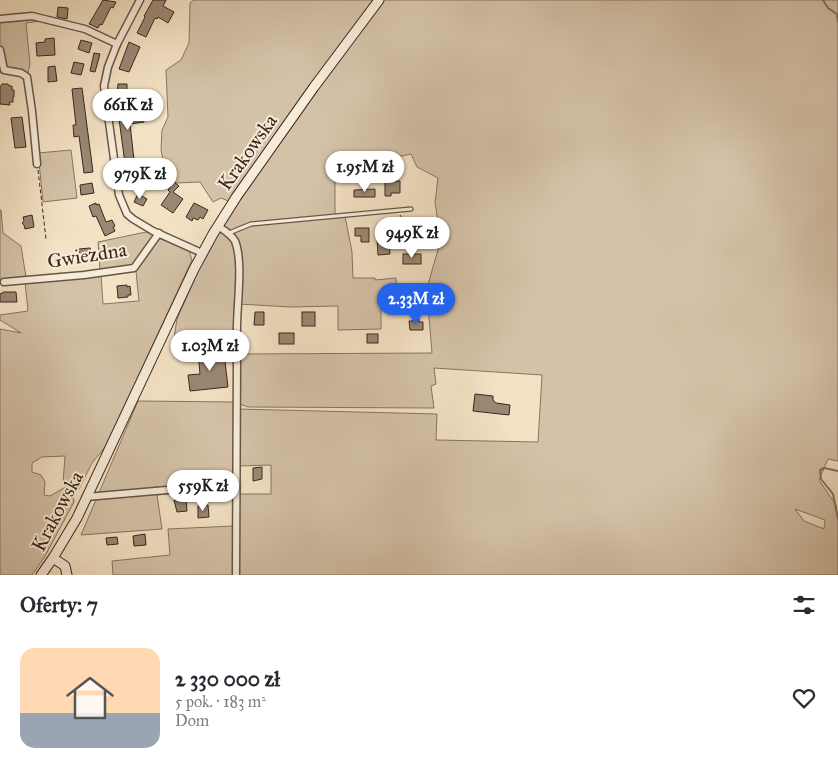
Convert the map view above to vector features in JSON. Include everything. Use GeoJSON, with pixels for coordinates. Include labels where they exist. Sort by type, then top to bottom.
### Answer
{"type":"FeatureCollection","features":[{"type":"Feature","properties":{"kind":"main road","name":"Krakowska"},"geometry":{"type":"LineString","coordinates":[[41,575],[68,533],[86,497],[202,253],[218,226],[314,87],[379,0]]}},
{"type":"Feature","properties":{"kind":"main road"},"geometry":{"type":"LineString","coordinates":[[53,558],[64,566],[67,575]]}},
{"type":"Feature","properties":{"kind":"street"},"geometry":{"type":"LineString","coordinates":[[140,0],[117,44],[108,68],[104,86],[119,195],[123,206],[133,219],[202,253]]}},
{"type":"Feature","properties":{"kind":"street"},"geometry":{"type":"LineString","coordinates":[[0,19],[32,16],[85,29],[117,44]]}},
{"type":"Feature","properties":{"kind":"street"},"geometry":{"type":"LineString","coordinates":[[0,50],[2,72],[21,73],[27,77],[37,164]]}},
{"type":"Feature","properties":{"kind":"street"},"geometry":{"type":"LineString","coordinates":[[218,226],[229,233],[234,239],[239,281],[236,575]]}},
{"type":"Feature","properties":{"kind":"street","name":"Gwiezdna"},"geometry":{"type":"LineString","coordinates":[[4,282],[134,268],[159,233]]}},
{"type":"Feature","properties":{"kind":"street"},"geometry":{"type":"LineString","coordinates":[[86,497],[236,484]]}},
{"type":"Feature","properties":{"kind":"lane"},"geometry":{"type":"LineString","coordinates":[[229,233],[237,228],[251,224],[411,209]]}},
{"type":"Feature","properties":{"kind":"path"},"geometry":{"type":"LineString","coordinates":[[37,164],[46,239]]}},
{"type":"Feature","properties":{"kind":"path"},"geometry":{"type":"LineString","coordinates":[[396,211],[408,225],[417,241]]}},
{"type":"Feature","properties":{"kind":"shaded area"},"geometry":{"type":"Polygon","coordinates":[[[193,0],[838,0],[838,461],[828,459],[819,480],[836,505],[838,520],[838,575],[238,575],[239,494],[271,494],[271,465],[239,466],[234,488],[157,495],[162,529],[81,535],[138,401],[236,402],[238,409],[437,414],[436,440],[538,442],[542,375],[434,368],[436,384],[431,386],[434,408],[248,407],[240,404],[240,358],[243,354],[432,353],[428,305],[381,306],[381,329],[338,330],[338,306],[291,307],[238,304],[234,347],[172,350],[177,319],[218,226],[233,203],[221,198],[213,202],[200,182],[176,183],[166,174],[161,150],[162,130],[168,117],[166,70],[181,60],[189,43],[190,3],[193,0]],[[411,154],[370,157],[369,168],[335,178],[335,217],[345,216],[352,252],[353,278],[375,278],[375,280],[396,278],[397,289],[427,288],[441,239],[435,203],[438,178],[417,167],[411,154]],[[795,509],[804,521],[824,529],[825,520],[795,509]]]}},
{"type":"Feature","properties":{"kind":"shaded area"},"geometry":{"type":"Polygon","coordinates":[[[32,16],[47,20],[26,23],[30,64],[27,77],[4,70],[0,73],[0,19],[32,16]]]}},
{"type":"Feature","properties":{"kind":"shaded area"},"geometry":{"type":"Polygon","coordinates":[[[71,150],[77,198],[43,202],[38,153],[71,150]]]}},
{"type":"Feature","properties":{"kind":"shaded area"},"geometry":{"type":"Polygon","coordinates":[[[0,210],[3,233],[21,246],[26,277],[0,279],[0,210]]]}},
{"type":"Feature","properties":{"kind":"shaded area"},"geometry":{"type":"Polygon","coordinates":[[[146,232],[155,236],[134,265],[100,270],[98,242],[146,232]]]}},
{"type":"Feature","properties":{"kind":"shaded area"},"geometry":{"type":"Polygon","coordinates":[[[159,239],[189,251],[192,260],[106,446],[92,463],[79,489],[63,483],[65,456],[42,457],[32,463],[32,472],[41,475],[45,482],[44,495],[50,496],[67,486],[73,494],[74,502],[44,558],[32,575],[0,575],[0,329],[21,333],[0,320],[0,315],[28,311],[25,282],[101,274],[103,304],[139,301],[136,271],[159,239]]]}},
{"type":"Feature","properties":{"kind":"shaded area"},"geometry":{"type":"Polygon","coordinates":[[[234,526],[234,575],[113,575],[112,561],[170,555],[168,529],[234,526]]]}},
{"type":"Feature","properties":{"kind":"building"},"geometry":{"type":"Polygon","coordinates":[[[103,0],[116,2],[113,8],[111,7],[102,25],[100,24],[98,28],[89,24],[103,0]]]}},
{"type":"Feature","properties":{"kind":"building"},"geometry":{"type":"Polygon","coordinates":[[[153,0],[166,0],[163,6],[174,12],[168,23],[158,17],[157,19],[155,18],[146,37],[137,33],[153,0]]]}},
{"type":"Feature","properties":{"kind":"building"},"geometry":{"type":"Polygon","coordinates":[[[58,7],[68,8],[67,19],[57,17],[58,7]]]}},
{"type":"Feature","properties":{"kind":"building"},"geometry":{"type":"Polygon","coordinates":[[[54,38],[55,55],[37,56],[36,43],[54,38]]]}},
{"type":"Feature","properties":{"kind":"building"},"geometry":{"type":"Polygon","coordinates":[[[81,40],[92,43],[89,53],[78,49],[81,40]]]}},
{"type":"Feature","properties":{"kind":"building"},"geometry":{"type":"Polygon","coordinates":[[[129,42],[140,47],[129,72],[119,69],[129,42]]]}},
{"type":"Feature","properties":{"kind":"building"},"geometry":{"type":"Polygon","coordinates":[[[94,53],[100,54],[95,72],[90,71],[94,53]]]}},
{"type":"Feature","properties":{"kind":"building"},"geometry":{"type":"Polygon","coordinates":[[[74,62],[84,64],[81,75],[71,73],[74,62]]]}},
{"type":"Feature","properties":{"kind":"building"},"geometry":{"type":"Polygon","coordinates":[[[55,66],[57,81],[48,82],[48,67],[55,66]]]}},
{"type":"Feature","properties":{"kind":"building"},"geometry":{"type":"Polygon","coordinates":[[[2,84],[12,86],[12,90],[14,90],[13,102],[9,102],[10,105],[0,104],[0,87],[2,84]]]}},
{"type":"Feature","properties":{"kind":"building"},"geometry":{"type":"Polygon","coordinates":[[[118,84],[127,84],[127,95],[117,94],[118,84]]]}},
{"type":"Feature","properties":{"kind":"building"},"geometry":{"type":"Polygon","coordinates":[[[82,88],[93,172],[84,173],[79,136],[74,137],[73,125],[76,125],[72,89],[82,88]]]}},
{"type":"Feature","properties":{"kind":"building"},"geometry":{"type":"Polygon","coordinates":[[[129,103],[130,110],[142,109],[144,122],[130,124],[135,169],[126,171],[117,104],[129,103]]]}},
{"type":"Feature","properties":{"kind":"building"},"geometry":{"type":"Polygon","coordinates":[[[22,117],[26,147],[15,148],[11,118],[22,117]]]}},
{"type":"Feature","properties":{"kind":"building"},"geometry":{"type":"Polygon","coordinates":[[[148,174],[151,181],[133,189],[129,180],[148,174]]]}},
{"type":"Feature","properties":{"kind":"building"},"geometry":{"type":"Polygon","coordinates":[[[385,181],[400,181],[400,193],[391,193],[391,196],[385,196],[385,181]]]}},
{"type":"Feature","properties":{"kind":"building"},"geometry":{"type":"Polygon","coordinates":[[[174,182],[179,186],[173,192],[183,199],[173,213],[161,205],[174,182]]]}},
{"type":"Feature","properties":{"kind":"building"},"geometry":{"type":"Polygon","coordinates":[[[92,183],[94,193],[81,195],[80,185],[92,183]]]}},
{"type":"Feature","properties":{"kind":"building"},"geometry":{"type":"Polygon","coordinates":[[[375,189],[375,197],[354,197],[354,190],[375,189]]]}},
{"type":"Feature","properties":{"kind":"building"},"geometry":{"type":"Polygon","coordinates":[[[138,194],[147,199],[143,206],[134,202],[138,194]]]}},
{"type":"Feature","properties":{"kind":"building"},"geometry":{"type":"Polygon","coordinates":[[[96,203],[96,205],[99,204],[106,222],[112,220],[115,226],[113,227],[115,231],[105,236],[96,216],[93,217],[89,206],[96,203]]]}},
{"type":"Feature","properties":{"kind":"building"},"geometry":{"type":"Polygon","coordinates":[[[194,203],[208,210],[203,219],[200,217],[198,220],[193,218],[192,221],[186,217],[194,203]]]}},
{"type":"Feature","properties":{"kind":"building"},"geometry":{"type":"Polygon","coordinates":[[[32,215],[34,227],[25,229],[22,223],[24,221],[23,217],[32,215]]]}},
{"type":"Feature","properties":{"kind":"building"},"geometry":{"type":"Polygon","coordinates":[[[355,228],[369,228],[369,242],[361,242],[361,236],[355,236],[355,228]]]}},
{"type":"Feature","properties":{"kind":"building"},"geometry":{"type":"Polygon","coordinates":[[[377,238],[389,238],[390,254],[378,255],[377,238]]]}},
{"type":"Feature","properties":{"kind":"building"},"geometry":{"type":"Polygon","coordinates":[[[90,248],[92,260],[80,261],[79,249],[90,248]]]}},
{"type":"Feature","properties":{"kind":"building"},"geometry":{"type":"Polygon","coordinates":[[[403,254],[421,254],[421,264],[403,264],[403,254]]]}},
{"type":"Feature","properties":{"kind":"building"},"geometry":{"type":"Polygon","coordinates":[[[127,285],[127,287],[130,286],[131,295],[118,298],[117,286],[127,285]]]}},
{"type":"Feature","properties":{"kind":"building"},"geometry":{"type":"Polygon","coordinates":[[[16,292],[17,302],[0,302],[0,294],[16,292]]]}},
{"type":"Feature","properties":{"kind":"building"},"geometry":{"type":"Polygon","coordinates":[[[255,312],[264,312],[264,325],[254,325],[255,312]]]}},
{"type":"Feature","properties":{"kind":"building"},"geometry":{"type":"Polygon","coordinates":[[[302,312],[315,312],[315,326],[302,326],[302,312]]]}},
{"type":"Feature","properties":{"kind":"building"},"geometry":{"type":"Polygon","coordinates":[[[413,319],[419,319],[419,322],[423,322],[423,330],[410,330],[409,321],[413,321],[413,319]]]}},
{"type":"Feature","properties":{"kind":"building"},"geometry":{"type":"Polygon","coordinates":[[[279,333],[294,333],[294,344],[279,344],[279,333]]]}},
{"type":"Feature","properties":{"kind":"building"},"geometry":{"type":"Polygon","coordinates":[[[367,334],[378,334],[378,343],[367,343],[367,334]]]}},
{"type":"Feature","properties":{"kind":"building"},"geometry":{"type":"Polygon","coordinates":[[[216,351],[216,353],[224,353],[228,387],[190,391],[188,375],[200,374],[198,352],[216,351]]]}},
{"type":"Feature","properties":{"kind":"building"},"geometry":{"type":"Polygon","coordinates":[[[475,394],[493,396],[493,400],[496,403],[510,405],[509,415],[473,411],[475,394]]]}},
{"type":"Feature","properties":{"kind":"building"},"geometry":{"type":"Polygon","coordinates":[[[262,467],[262,479],[253,481],[253,468],[262,467]]]}},
{"type":"Feature","properties":{"kind":"building"},"geometry":{"type":"Polygon","coordinates":[[[186,499],[187,511],[177,512],[174,500],[186,499]]]}},
{"type":"Feature","properties":{"kind":"building"},"geometry":{"type":"Polygon","coordinates":[[[208,505],[209,517],[198,518],[198,506],[208,505]]]}},
{"type":"Feature","properties":{"kind":"building"},"geometry":{"type":"Polygon","coordinates":[[[145,534],[146,545],[134,546],[133,536],[145,534]]]}},
{"type":"Feature","properties":{"kind":"building"},"geometry":{"type":"Polygon","coordinates":[[[117,537],[118,544],[107,545],[106,538],[117,537]]]}},
{"type":"Feature","properties":{"kind":"waterway"},"geometry":{"type":"LineString","coordinates":[[823,0],[828,8],[837,14],[838,22]]}},
{"type":"Feature","properties":{"kind":"waterway"},"geometry":{"type":"LineString","coordinates":[[838,471],[824,468],[820,470],[821,479],[833,494],[838,519]]}}]}
